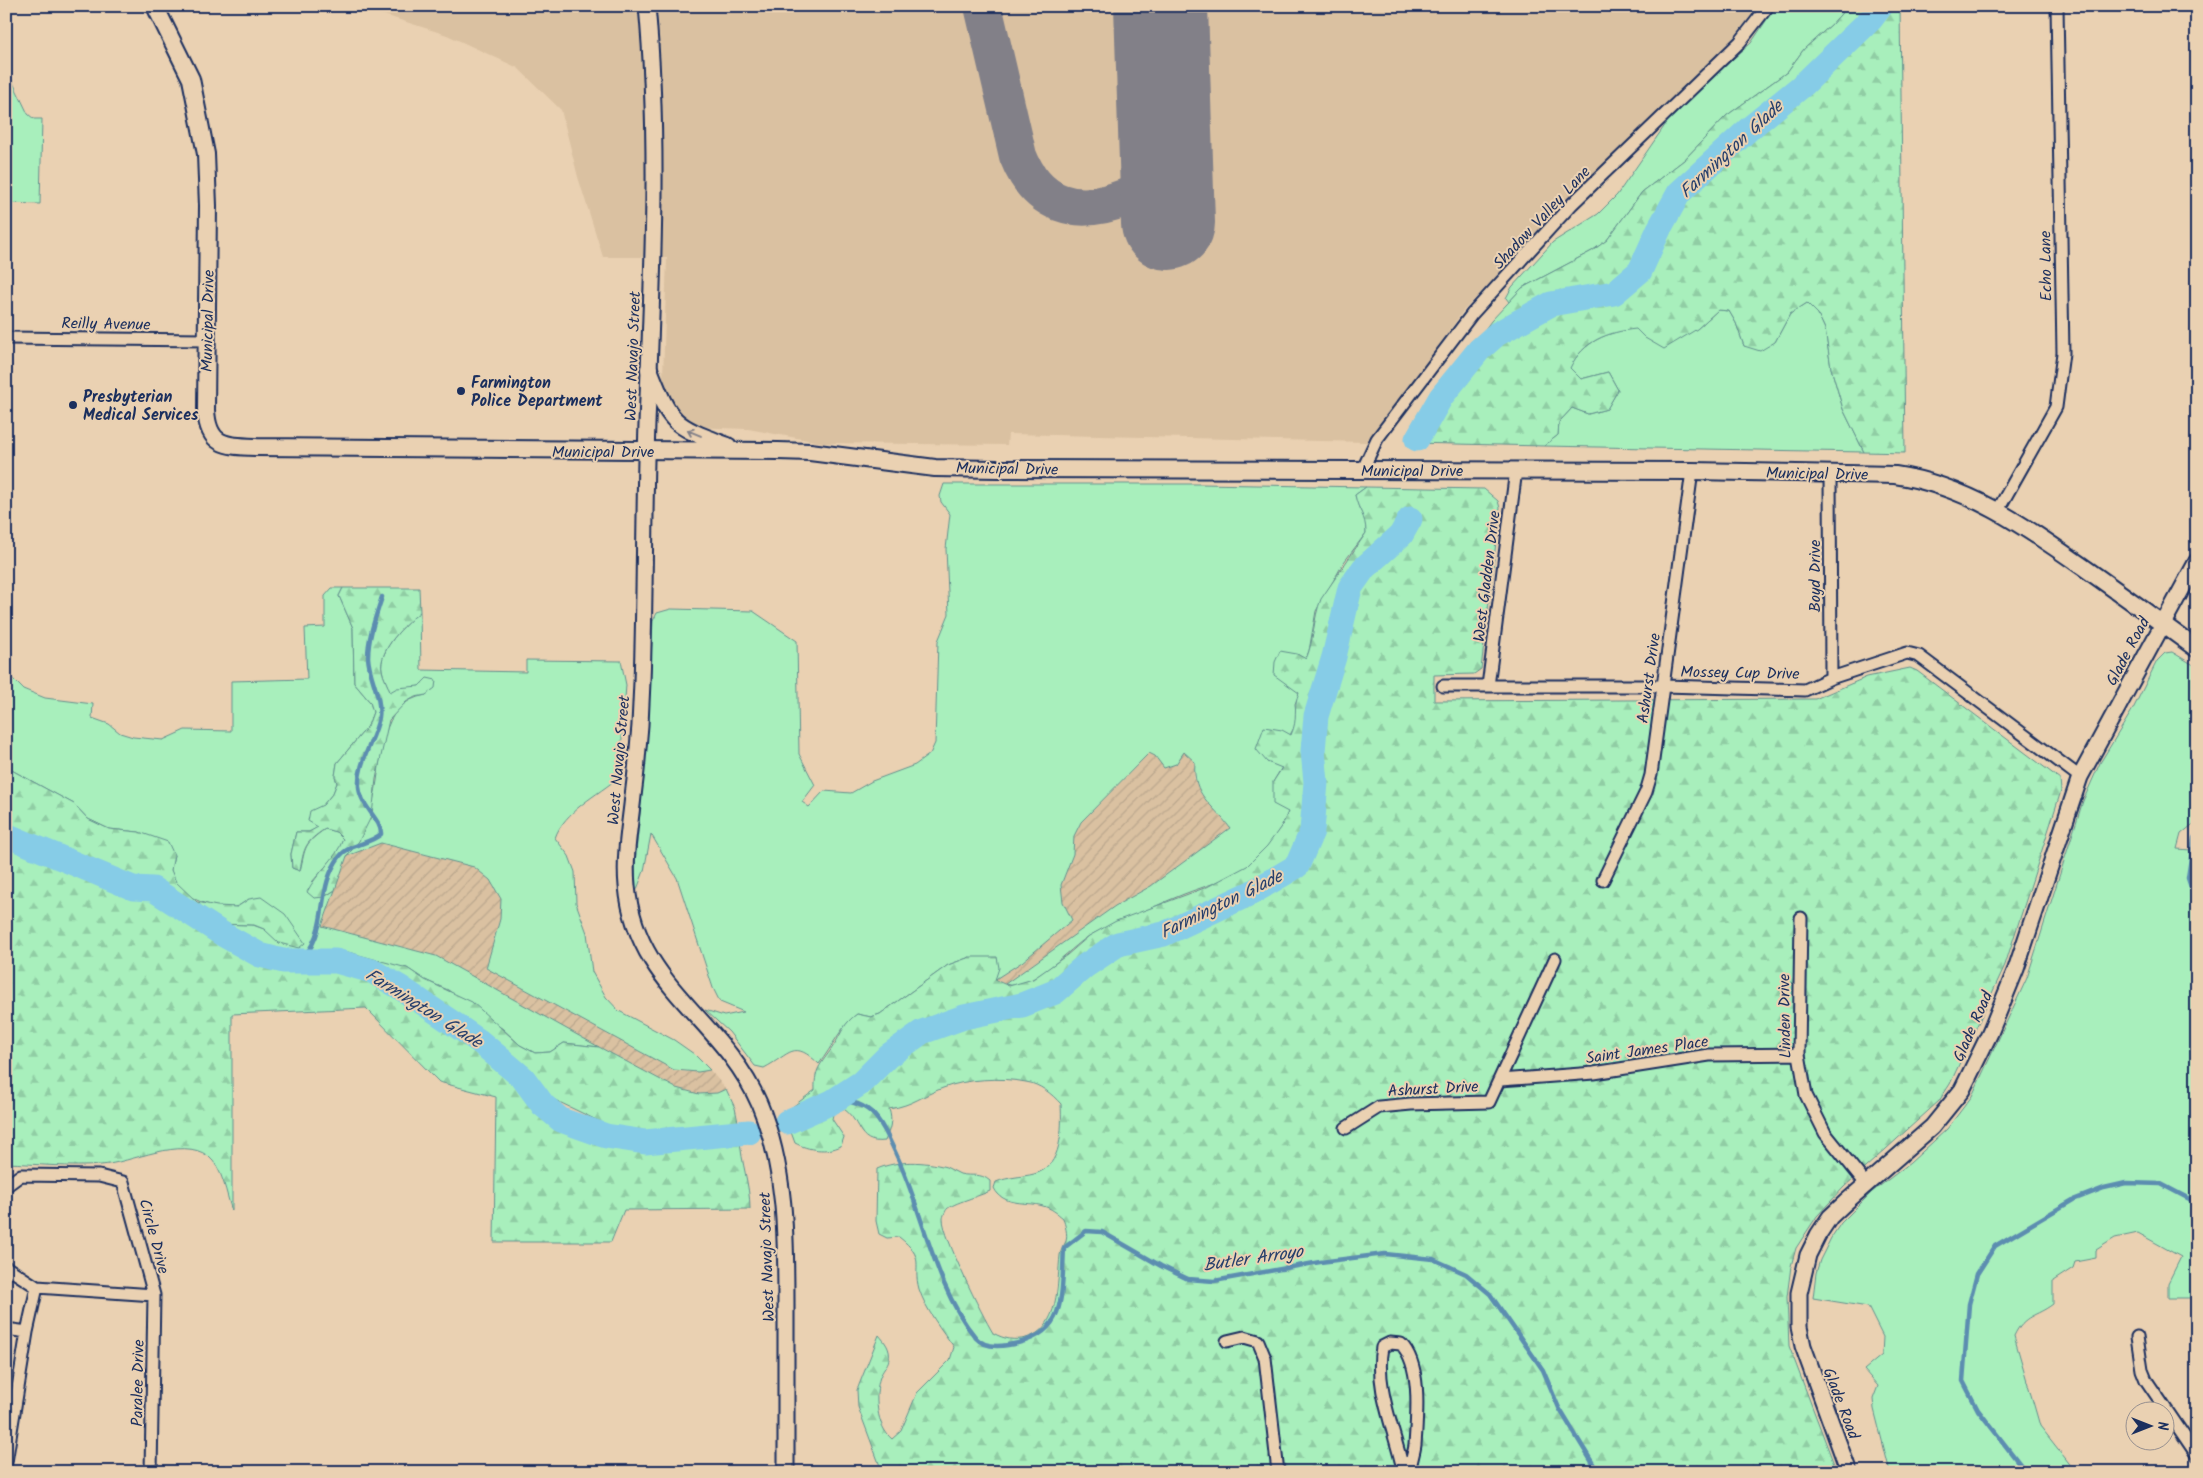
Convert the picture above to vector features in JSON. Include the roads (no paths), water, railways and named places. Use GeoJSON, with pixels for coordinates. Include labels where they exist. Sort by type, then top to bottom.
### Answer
{"type":"FeatureCollection","features":[{"type":"Feature","properties":{"kind":"main road","name":"Municipal Drive"},"geometry":{"type":"LineString","coordinates":[[155,6],[191,79],[203,134],[208,206],[207,423],[214,438],[224,444],[257,447],[810,452],[935,468],[1692,471],[1894,475],[1924,479],[1961,492],[1998,510],[2022,524],[2197,649]]}},
{"type":"Feature","properties":{"kind":"main road"},"geometry":{"type":"LineString","coordinates":[[650,369],[664,405],[680,426],[740,450]]}},
{"type":"Feature","properties":{"kind":"street","name":"West Navajo Street"},"geometry":{"type":"LineString","coordinates":[[647,6],[653,104],[650,369],[642,687],[627,849],[627,891],[635,926],[651,961],[670,987],[715,1034],[740,1066],[758,1100],[774,1148],[782,1191],[785,1233],[786,1472]]}},
{"type":"Feature","properties":{"kind":"street","name":"Shadow Valley Lane"},"geometry":{"type":"LineString","coordinates":[[1362,470],[1377,439],[1472,314],[1572,204],[1740,42],[1768,6]]}},
{"type":"Feature","properties":{"kind":"street","name":"Echo Lane"},"geometry":{"type":"LineString","coordinates":[[1998,510],[2056,407],[2063,353],[2057,6]]}},
{"type":"Feature","properties":{"kind":"street","name":"Reilly Avenue"},"geometry":{"type":"LineString","coordinates":[[6,338],[206,340]]}},
{"type":"Feature","properties":{"kind":"street","name":"West Gladden Drive"},"geometry":{"type":"LineString","coordinates":[[1488,686],[1516,470]]}},
{"type":"Feature","properties":{"kind":"street","name":"Ashurst Drive"},"geometry":{"type":"LineString","coordinates":[[1602,880],[1646,792],[1651,775],[1692,471]]}},
{"type":"Feature","properties":{"kind":"street","name":"Boyd Drive"},"geometry":{"type":"LineString","coordinates":[[1830,473],[1831,678]]}},
{"type":"Feature","properties":{"kind":"street","name":"Glade Road"},"geometry":{"type":"LineString","coordinates":[[1850,1472],[1803,1346],[1799,1327],[1799,1293],[1808,1255],[1830,1217],[1932,1128],[1962,1090],[1990,1033],[2016,969],[2080,777],[2197,561]]}},
{"type":"Feature","properties":{"kind":"street","name":"Mossey Cup Drive"},"geometry":{"type":"LineString","coordinates":[[1443,686],[1664,686],[1805,690],[1831,678],[1908,652],[1919,656],[2080,777]]}},
{"type":"Feature","properties":{"kind":"street","name":"Linden Drive"},"geometry":{"type":"LineString","coordinates":[[1800,918],[1799,1054],[1806,1096],[1825,1133],[1866,1184]]}},
{"type":"Feature","properties":{"kind":"street","name":"Ashurst Drive"},"geometry":{"type":"LineString","coordinates":[[1346,1128],[1379,1107],[1410,1104],[1489,1102],[1555,959]]}},
{"type":"Feature","properties":{"kind":"street","name":"Saint James Place"},"geometry":{"type":"LineString","coordinates":[[1500,1080],[1594,1073],[1709,1055],[1799,1054]]}},
{"type":"Feature","properties":{"kind":"street","name":"Circle Drive"},"geometry":{"type":"LineString","coordinates":[[6,1186],[21,1175],[99,1176],[123,1182],[154,1295],[37,1287],[6,1267]]}},
{"type":"Feature","properties":{"kind":"street"},"geometry":{"type":"LineString","coordinates":[[6,1462],[27,1332],[37,1287]]}},
{"type":"Feature","properties":{"kind":"street","name":"Paralee Drive"},"geometry":{"type":"LineString","coordinates":[[152,1472],[154,1295]]}},
{"type":"Feature","properties":{"kind":"street"},"geometry":{"type":"LineString","coordinates":[[6,1329],[27,1332]]}},
{"type":"Feature","properties":{"kind":"street"},"geometry":{"type":"LineString","coordinates":[[1227,1340],[1244,1337],[1258,1341],[1264,1358],[1278,1472]]}},
{"type":"Feature","properties":{"kind":"street"},"geometry":{"type":"LineString","coordinates":[[2137,1337],[2142,1370],[2146,1380],[2197,1455]]}},
{"type":"Feature","properties":{"kind":"street"},"geometry":{"type":"LineString","coordinates":[[1390,1343],[1401,1344],[1408,1351],[1414,1368],[1414,1448],[1410,1467],[1401,1461],[1381,1383],[1378,1364],[1382,1347],[1390,1343]]}},
{"type":"Feature","properties":{"kind":"waterway","name":"Farmington Glade"},"geometry":{"type":"LineString","coordinates":[[1417,439],[1441,397],[1479,350],[1497,334],[1551,304],[1614,293],[1640,271],[1659,229],[1679,193],[1749,129],[1803,85],[1871,19],[1881,6]]}},
{"type":"Feature","properties":{"kind":"waterway","name":"Farmington Glade"},"geometry":{"type":"LineString","coordinates":[[787,1122],[832,1102],[861,1083],[888,1056],[922,1032],[964,1017],[1022,1005],[1055,992],[1085,966],[1118,944],[1164,934],[1251,893],[1297,866],[1312,831],[1316,782],[1313,751],[1316,716],[1334,657],[1350,588],[1364,568],[1401,535],[1410,519]]}},
{"type":"Feature","properties":{"kind":"waterway"},"geometry":{"type":"LineString","coordinates":[[296,961],[309,950],[317,934],[328,878],[340,856],[349,849],[381,834],[378,823],[360,794],[359,778],[363,760],[379,717],[379,702],[369,665],[368,649],[382,597]]}},
{"type":"Feature","properties":{"kind":"waterway"},"geometry":{"type":"LineString","coordinates":[[2197,834],[2194,838],[2188,878],[2197,905]]}},
{"type":"Feature","properties":{"kind":"waterway","name":"Farmington Glade"},"geometry":{"type":"LineString","coordinates":[[6,835],[133,888],[153,889],[224,935],[260,955],[283,961],[336,961],[372,971],[401,988],[479,1041],[523,1078],[543,1105],[561,1120],[606,1136],[645,1142],[749,1132]]}},
{"type":"Feature","properties":{"kind":"waterway","name":"Butler Arroyo"},"geometry":{"type":"LineString","coordinates":[[832,1102],[843,1101],[862,1106],[871,1112],[882,1126],[906,1177],[931,1249],[950,1296],[976,1338],[983,1343],[991,1346],[1008,1345],[1028,1340],[1042,1333],[1051,1323],[1061,1298],[1064,1248],[1086,1231],[1102,1232],[1161,1266],[1188,1279],[1214,1281],[1320,1262],[1385,1254],[1433,1259],[1466,1274],[1490,1294],[1543,1370],[1559,1408],[1598,1472]]}},
{"type":"Feature","properties":{"kind":"waterway"},"geometry":{"type":"LineString","coordinates":[[2026,1472],[1978,1410],[1963,1381],[1969,1304],[1977,1274],[1995,1246],[2073,1200],[2104,1188],[2126,1183],[2161,1184],[2197,1203]]}},
{"type":"Feature","properties":{"kind":"place","name":"Farmington Police Department"},"geometry":{"type":"Point","coordinates":[461,391]}},
{"type":"Feature","properties":{"kind":"place","name":"Presbyterian Medical Services"},"geometry":{"type":"Point","coordinates":[73,405]}}]}
